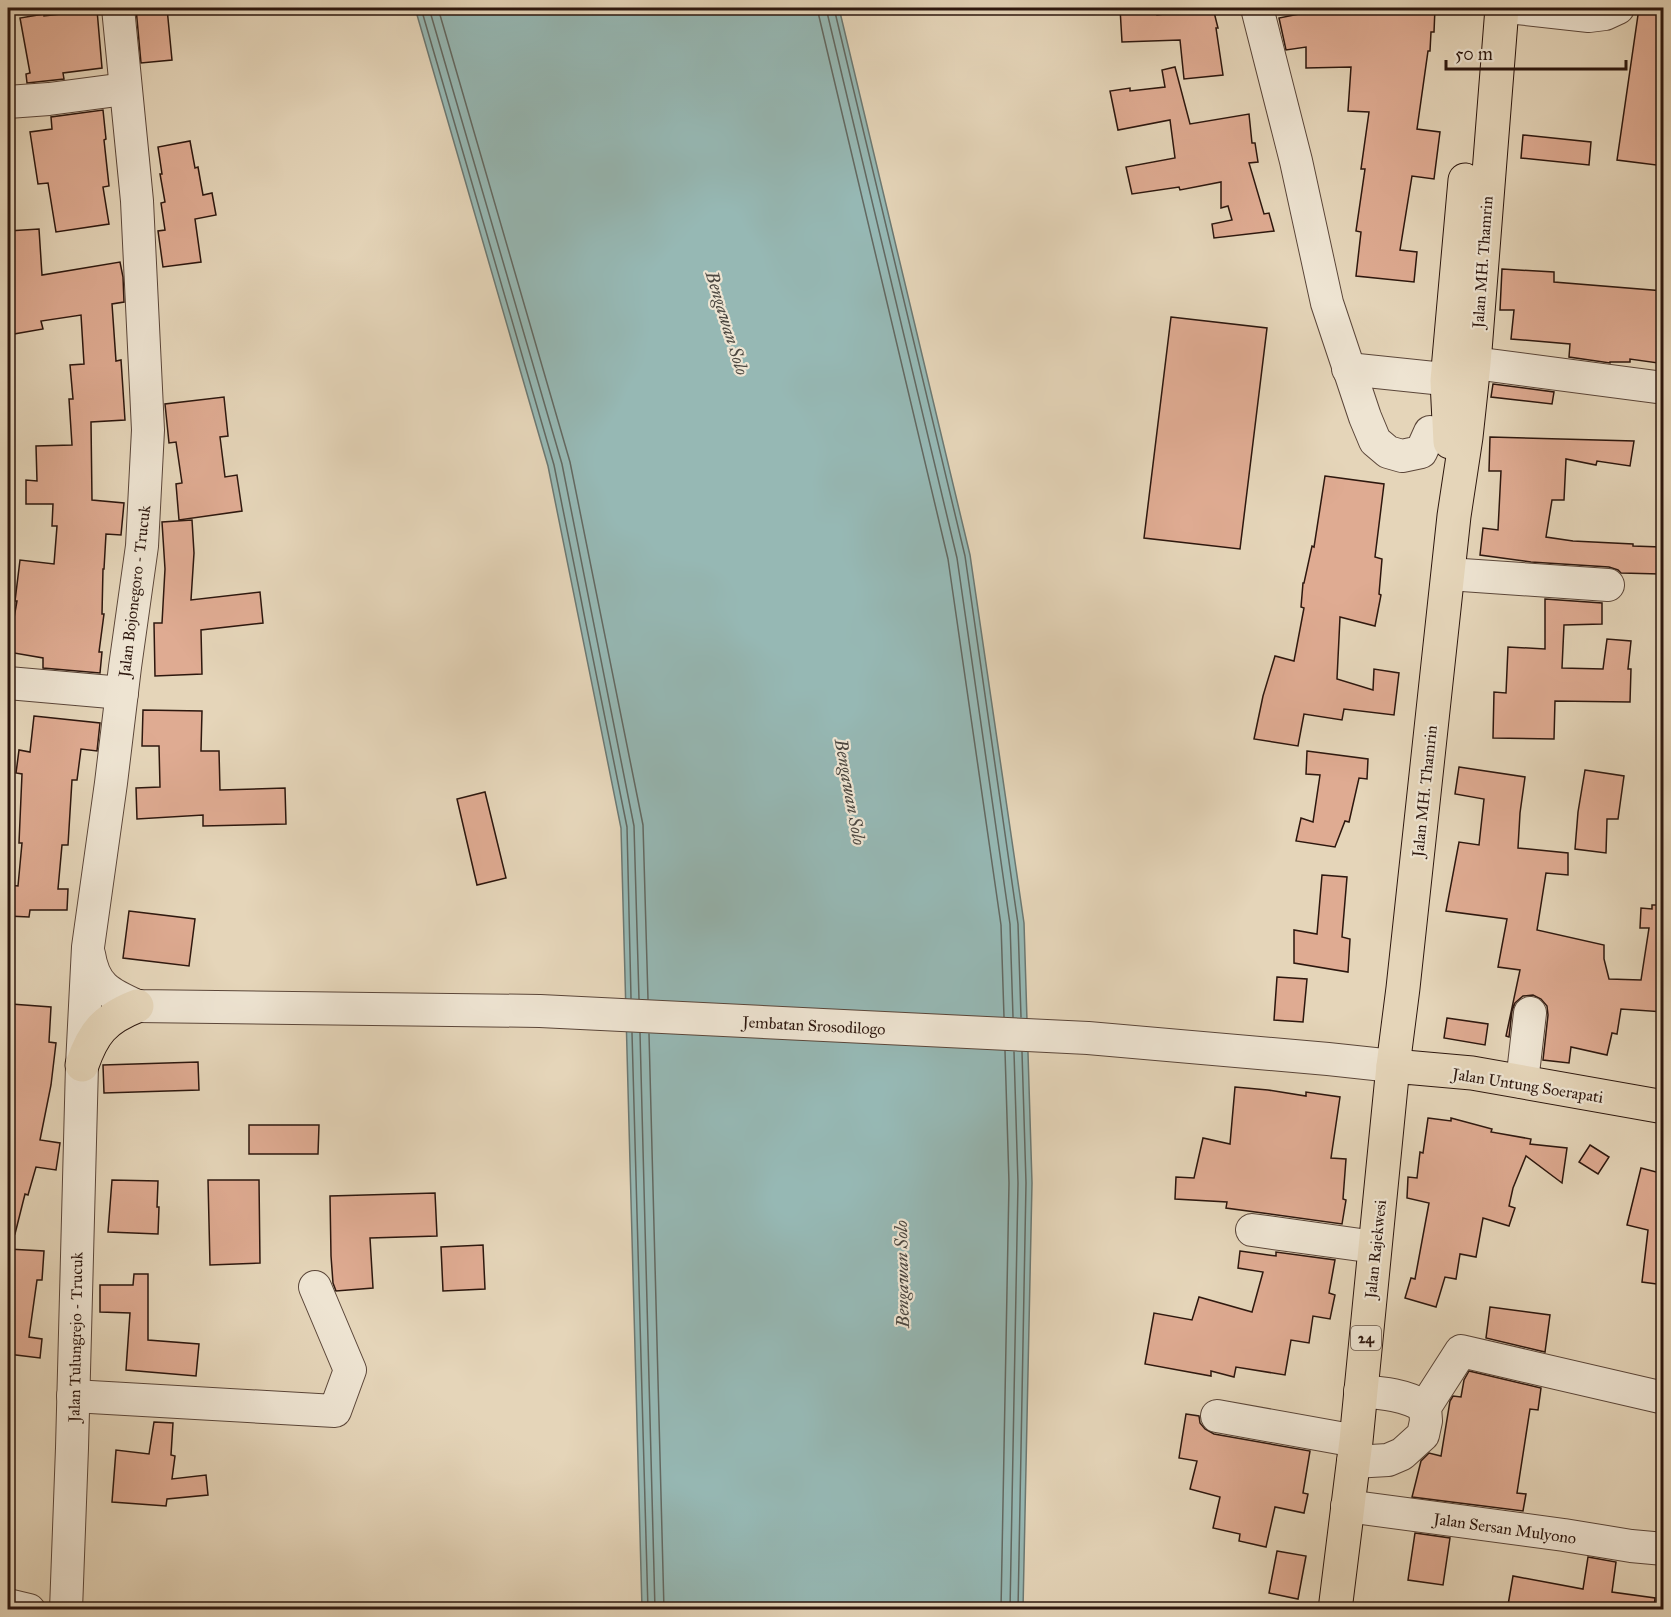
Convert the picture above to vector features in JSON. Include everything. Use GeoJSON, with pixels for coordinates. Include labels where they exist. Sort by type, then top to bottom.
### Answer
{"type":"FeatureCollection","features":[{"type":"Feature","properties":{"kind":"main road","name":"Jalan MH. Thamrin"},"geometry":{"type":"LineString","coordinates":[[1393,1066],[1454,516],[1474,363],[1481,126],[1480,8]]}},
{"type":"Feature","properties":{"kind":"main road","name":"Jalan MH. Thamrin"},"geometry":{"type":"LineString","coordinates":[[1454,516],[1447,381],[1481,126],[1502,8]]}},
{"type":"Feature","properties":{"kind":"main road"},"geometry":{"type":"LineString","coordinates":[[82,1065],[92,1039],[101,1027],[111,1018],[137,1006]]}},
{"type":"Feature","properties":{"kind":"main road","name":"Jalan Untung Soerapati"},"geometry":{"type":"LineString","coordinates":[[1393,1066],[1472,1073],[1662,1105]]}},
{"type":"Feature","properties":{"kind":"main road","name":"Jalan Rajekwesi"},"geometry":{"type":"LineString","coordinates":[[1335,1610],[1354,1451],[1393,1066]]}},
{"type":"Feature","properties":{"kind":"street","name":"Jalan Bojonegoro - Trucuk"},"geometry":{"type":"LineString","coordinates":[[82,1065],[88,947],[142,546],[148,430],[136,201],[118,8]]}},
{"type":"Feature","properties":{"kind":"street"},"geometry":{"type":"LineString","coordinates":[[1257,8],[1296,161],[1327,303],[1348,369],[1375,441],[1388,452],[1402,456],[1421,452],[1430,432],[1449,435]]}},
{"type":"Feature","properties":{"kind":"street"},"geometry":{"type":"LineString","coordinates":[[1517,8],[1589,16],[1605,14],[1618,8]]}},
{"type":"Feature","properties":{"kind":"street"},"geometry":{"type":"LineString","coordinates":[[8,102],[125,89]]}},
{"type":"Feature","properties":{"kind":"street"},"geometry":{"type":"LineString","coordinates":[[1474,363],[1664,388]]}},
{"type":"Feature","properties":{"kind":"street"},"geometry":{"type":"LineString","coordinates":[[1348,369],[1434,378]]}},
{"type":"Feature","properties":{"kind":"street"},"geometry":{"type":"LineString","coordinates":[[1448,574],[1608,585]]}},
{"type":"Feature","properties":{"kind":"street"},"geometry":{"type":"LineString","coordinates":[[8,683],[122,693]]}},
{"type":"Feature","properties":{"kind":"street"},"geometry":{"type":"LineString","coordinates":[[88,947],[91,967],[97,981],[114,996],[137,1006]]}},
{"type":"Feature","properties":{"kind":"street","name":"Jembatan Srosodilogo"},"geometry":{"type":"LineString","coordinates":[[137,1006],[540,1011],[1088,1038],[1393,1066]]}},
{"type":"Feature","properties":{"kind":"street"},"geometry":{"type":"LineString","coordinates":[[1522,1082],[1530,1013]]}},
{"type":"Feature","properties":{"kind":"street","name":"Jalan Tulungrejo - Trucuk"},"geometry":{"type":"LineString","coordinates":[[66,1610],[82,1065]]}},
{"type":"Feature","properties":{"kind":"street"},"geometry":{"type":"LineString","coordinates":[[1251,1230],[1375,1247]]}},
{"type":"Feature","properties":{"kind":"street"},"geometry":{"type":"LineString","coordinates":[[73,1396],[335,1411],[350,1370],[315,1287]]}},
{"type":"Feature","properties":{"kind":"street"},"geometry":{"type":"LineString","coordinates":[[1217,1416],[1388,1460],[1402,1454],[1423,1435],[1426,1420],[1425,1407],[1461,1351],[1664,1398]]}},
{"type":"Feature","properties":{"kind":"street"},"geometry":{"type":"LineString","coordinates":[[1360,1391],[1414,1400],[1425,1407]]}},
{"type":"Feature","properties":{"kind":"street","name":"Jalan Sersan Mulyono"},"geometry":{"type":"LineString","coordinates":[[1347,1506],[1664,1549]]}},
{"type":"Feature","properties":{"kind":"street"},"geometry":{"type":"LineString","coordinates":[[8,1605],[29,1610]]}},
{"type":"Feature","properties":{"kind":"water","name":"Bengawan Solo"},"geometry":{"type":"Polygon","coordinates":[[[415,8],[839,8],[970,555],[1024,923],[1032,1183],[1023,1609],[642,1609],[621,828],[548,466],[415,8]]]}},
{"type":"Feature","properties":{"kind":"building"},"geometry":{"type":"Polygon","coordinates":[[[136,8],[167,8],[172,60],[141,63],[136,8]]]}},
{"type":"Feature","properties":{"kind":"building"},"geometry":{"type":"Polygon","coordinates":[[[1120,8],[1156,8],[1157,15],[1213,8],[1218,28],[1216,28],[1223,75],[1184,79],[1180,40],[1122,42],[1120,8]]]}},
{"type":"Feature","properties":{"kind":"building"},"geometry":{"type":"Polygon","coordinates":[[[1392,8],[1435,8],[1434,32],[1431,32],[1417,129],[1440,132],[1434,179],[1412,176],[1400,250],[1417,252],[1414,282],[1356,276],[1361,232],[1356,231],[1365,169],[1361,169],[1369,112],[1348,111],[1351,67],[1306,68],[1306,47],[1286,50],[1279,18],[1331,10],[1392,11],[1392,8]]]}},
{"type":"Feature","properties":{"kind":"building"},"geometry":{"type":"Polygon","coordinates":[[[1639,8],[1664,8],[1664,166],[1617,160],[1639,8]]]}},
{"type":"Feature","properties":{"kind":"building"},"geometry":{"type":"Polygon","coordinates":[[[97,10],[102,68],[63,73],[64,79],[27,83],[26,74],[30,73],[20,18],[97,10]]]}},
{"type":"Feature","properties":{"kind":"building"},"geometry":{"type":"Polygon","coordinates":[[[1175,67],[1190,124],[1249,114],[1252,143],[1255,143],[1258,162],[1249,163],[1264,214],[1269,213],[1274,231],[1214,238],[1212,224],[1232,220],[1228,206],[1221,208],[1221,182],[1180,190],[1179,187],[1132,194],[1126,167],[1175,158],[1170,120],[1118,130],[1110,91],[1165,87],[1162,70],[1175,67]]]}},
{"type":"Feature","properties":{"kind":"building"},"geometry":{"type":"Polygon","coordinates":[[[103,110],[109,186],[103,187],[109,224],[56,232],[48,183],[38,184],[30,132],[52,129],[51,117],[103,110]]]}},
{"type":"Feature","properties":{"kind":"building"},"geometry":{"type":"Polygon","coordinates":[[[1523,135],[1591,142],[1589,165],[1521,158],[1523,135]]]}},
{"type":"Feature","properties":{"kind":"building"},"geometry":{"type":"Polygon","coordinates":[[[190,141],[203,195],[212,193],[216,215],[195,219],[201,262],[163,267],[158,231],[165,230],[161,203],[165,202],[158,147],[190,141]]]}},
{"type":"Feature","properties":{"kind":"building"},"geometry":{"type":"Polygon","coordinates":[[[39,229],[42,275],[120,262],[123,277],[124,302],[112,304],[116,361],[121,360],[125,420],[91,422],[92,500],[124,503],[121,535],[106,534],[103,569],[102,614],[104,614],[99,652],[102,652],[100,673],[43,668],[43,658],[8,652],[17,601],[15,601],[20,560],[54,564],[57,526],[52,526],[53,504],[26,504],[26,480],[37,481],[36,446],[72,445],[69,399],[73,399],[70,365],[84,364],[81,315],[41,321],[43,329],[8,335],[8,231],[39,229]]]}},
{"type":"Feature","properties":{"kind":"building"},"geometry":{"type":"Polygon","coordinates":[[[1502,269],[1554,272],[1554,282],[1664,291],[1664,318],[1658,363],[1630,359],[1630,362],[1610,363],[1569,357],[1570,344],[1511,339],[1514,310],[1500,310],[1502,269]]]}},
{"type":"Feature","properties":{"kind":"building"},"geometry":{"type":"Polygon","coordinates":[[[1171,317],[1267,328],[1240,549],[1144,538],[1171,317]]]}},
{"type":"Feature","properties":{"kind":"building"},"geometry":{"type":"Polygon","coordinates":[[[1493,384],[1554,392],[1552,404],[1491,397],[1493,384]]]}},
{"type":"Feature","properties":{"kind":"building"},"geometry":{"type":"Polygon","coordinates":[[[224,397],[228,436],[220,437],[225,477],[237,475],[242,511],[179,520],[176,484],[182,483],[176,442],[169,443],[165,404],[224,397]]]}},
{"type":"Feature","properties":{"kind":"building"},"geometry":{"type":"Polygon","coordinates":[[[1490,437],[1634,441],[1630,466],[1597,461],[1596,465],[1566,459],[1564,500],[1552,500],[1546,537],[1661,547],[1660,574],[1621,573],[1609,567],[1531,562],[1480,555],[1483,528],[1498,530],[1501,471],[1489,471],[1490,437]]]}},
{"type":"Feature","properties":{"kind":"building"},"geometry":{"type":"Polygon","coordinates":[[[1325,476],[1384,484],[1375,557],[1382,559],[1379,594],[1381,595],[1375,626],[1340,617],[1337,679],[1373,690],[1374,669],[1399,673],[1394,715],[1344,709],[1342,720],[1304,714],[1298,746],[1254,739],[1263,696],[1275,656],[1294,661],[1304,608],[1301,607],[1303,583],[1312,546],[1314,547],[1325,476]]]}},
{"type":"Feature","properties":{"kind":"building"},"geometry":{"type":"Polygon","coordinates":[[[192,520],[194,553],[191,600],[260,592],[263,623],[201,630],[202,674],[155,676],[154,623],[162,623],[165,569],[162,522],[192,520]]]}},
{"type":"Feature","properties":{"kind":"building"},"geometry":{"type":"Polygon","coordinates":[[[1545,599],[1602,603],[1602,624],[1564,625],[1562,668],[1603,669],[1607,639],[1631,641],[1628,669],[1631,669],[1630,702],[1555,701],[1554,739],[1493,738],[1494,692],[1506,693],[1508,647],[1545,649],[1545,599]]]}},
{"type":"Feature","properties":{"kind":"building"},"geometry":{"type":"Polygon","coordinates":[[[143,710],[202,711],[201,751],[219,751],[220,790],[285,788],[286,824],[203,826],[203,815],[137,819],[136,788],[160,787],[159,746],[142,746],[143,710]]]}},
{"type":"Feature","properties":{"kind":"building"},"geometry":{"type":"Polygon","coordinates":[[[34,716],[100,723],[97,751],[81,749],[77,780],[72,780],[68,845],[62,845],[58,889],[68,889],[67,910],[30,910],[29,917],[8,916],[8,885],[18,886],[22,843],[19,843],[22,774],[16,773],[19,750],[30,752],[34,716]]]}},
{"type":"Feature","properties":{"kind":"building"},"geometry":{"type":"Polygon","coordinates":[[[1307,751],[1368,759],[1367,779],[1359,778],[1349,822],[1345,821],[1335,847],[1296,841],[1301,818],[1313,822],[1320,775],[1306,774],[1307,751]]]}},
{"type":"Feature","properties":{"kind":"building"},"geometry":{"type":"Polygon","coordinates":[[[1459,767],[1525,777],[1518,848],[1568,853],[1568,875],[1546,873],[1537,930],[1604,945],[1604,959],[1609,979],[1641,980],[1649,928],[1640,928],[1641,908],[1652,909],[1652,905],[1664,905],[1664,1012],[1621,1009],[1617,1034],[1612,1033],[1607,1055],[1571,1047],[1569,1063],[1543,1060],[1547,1006],[1533,995],[1523,996],[1515,1003],[1509,1037],[1506,1036],[1520,970],[1498,967],[1507,919],[1446,911],[1459,842],[1479,845],[1484,799],[1455,794],[1459,767]]]}},
{"type":"Feature","properties":{"kind":"building"},"geometry":{"type":"Polygon","coordinates":[[[1585,770],[1624,776],[1618,819],[1607,819],[1606,853],[1575,849],[1585,770]]]}},
{"type":"Feature","properties":{"kind":"building"},"geometry":{"type":"Polygon","coordinates":[[[485,792],[506,878],[477,885],[457,799],[485,792]]]}},
{"type":"Feature","properties":{"kind":"building"},"geometry":{"type":"Polygon","coordinates":[[[1322,875],[1347,877],[1342,937],[1350,939],[1348,972],[1294,963],[1294,930],[1317,934],[1322,875]]]}},
{"type":"Feature","properties":{"kind":"building"},"geometry":{"type":"Polygon","coordinates":[[[129,911],[195,919],[189,966],[123,958],[129,911]]]}},
{"type":"Feature","properties":{"kind":"building"},"geometry":{"type":"Polygon","coordinates":[[[1277,977],[1307,979],[1303,1022],[1274,1020],[1277,977]]]}},
{"type":"Feature","properties":{"kind":"building"},"geometry":{"type":"Polygon","coordinates":[[[11,1004],[51,1007],[49,1042],[56,1043],[51,1085],[40,1140],[60,1143],[56,1170],[36,1167],[28,1195],[25,1194],[15,1234],[8,1233],[8,1043],[11,1004]]]}},
{"type":"Feature","properties":{"kind":"building"},"geometry":{"type":"Polygon","coordinates":[[[1447,1018],[1488,1024],[1485,1045],[1444,1038],[1447,1018]]]}},
{"type":"Feature","properties":{"kind":"building"},"geometry":{"type":"Polygon","coordinates":[[[198,1062],[199,1090],[104,1093],[103,1065],[198,1062]]]}},
{"type":"Feature","properties":{"kind":"building"},"geometry":{"type":"Polygon","coordinates":[[[1235,1087],[1306,1096],[1306,1092],[1340,1097],[1331,1158],[1346,1159],[1343,1199],[1346,1200],[1342,1224],[1226,1208],[1227,1202],[1175,1199],[1176,1177],[1194,1178],[1203,1138],[1230,1144],[1235,1087]]]}},
{"type":"Feature","properties":{"kind":"building"},"geometry":{"type":"Polygon","coordinates":[[[1428,1118],[1451,1121],[1451,1118],[1492,1129],[1491,1132],[1531,1139],[1530,1144],[1567,1148],[1562,1183],[1526,1156],[1513,1188],[1509,1206],[1515,1208],[1509,1226],[1483,1218],[1476,1257],[1460,1254],[1456,1279],[1445,1277],[1436,1307],[1405,1298],[1411,1278],[1415,1279],[1429,1203],[1407,1198],[1408,1177],[1417,1178],[1428,1118]]]}},
{"type":"Feature","properties":{"kind":"building"},"geometry":{"type":"Polygon","coordinates":[[[249,1125],[319,1125],[318,1154],[249,1154],[249,1125]]]}},
{"type":"Feature","properties":{"kind":"building"},"geometry":{"type":"Polygon","coordinates":[[[1590,1145],[1609,1157],[1598,1174],[1579,1162],[1590,1145]]]}},
{"type":"Feature","properties":{"kind":"building"},"geometry":{"type":"Polygon","coordinates":[[[1641,1168],[1664,1174],[1664,1285],[1642,1282],[1648,1230],[1627,1225],[1641,1168]]]}},
{"type":"Feature","properties":{"kind":"building"},"geometry":{"type":"Polygon","coordinates":[[[112,1180],[158,1181],[158,1234],[108,1232],[112,1180]]]}},
{"type":"Feature","properties":{"kind":"building"},"geometry":{"type":"Polygon","coordinates":[[[208,1180],[259,1180],[260,1263],[210,1265],[208,1180]]]}},
{"type":"Feature","properties":{"kind":"building"},"geometry":{"type":"Polygon","coordinates":[[[435,1193],[437,1236],[370,1238],[373,1288],[336,1291],[333,1283],[331,1256],[330,1196],[435,1193]]]}},
{"type":"Feature","properties":{"kind":"building"},"geometry":{"type":"Polygon","coordinates":[[[483,1245],[485,1289],[443,1291],[441,1247],[483,1245]]]}},
{"type":"Feature","properties":{"kind":"building"},"geometry":{"type":"Polygon","coordinates":[[[8,1249],[44,1251],[42,1280],[37,1280],[29,1337],[42,1339],[40,1358],[8,1354],[8,1249]]]}},
{"type":"Feature","properties":{"kind":"building"},"geometry":{"type":"Polygon","coordinates":[[[1240,1251],[1276,1256],[1276,1252],[1335,1260],[1329,1293],[1335,1295],[1330,1319],[1313,1316],[1309,1343],[1291,1340],[1285,1375],[1236,1367],[1234,1377],[1211,1371],[1211,1376],[1145,1364],[1154,1313],[1192,1320],[1199,1297],[1252,1312],[1263,1272],[1238,1268],[1240,1251]]]}},
{"type":"Feature","properties":{"kind":"building"},"geometry":{"type":"Polygon","coordinates":[[[134,1274],[148,1274],[148,1340],[199,1344],[196,1376],[126,1370],[130,1313],[100,1312],[100,1285],[133,1285],[134,1274]]]}},
{"type":"Feature","properties":{"kind":"building"},"geometry":{"type":"Polygon","coordinates":[[[1490,1307],[1550,1315],[1545,1352],[1486,1338],[1490,1307]]]}},
{"type":"Feature","properties":{"kind":"building"},"geometry":{"type":"Polygon","coordinates":[[[1469,1371],[1541,1388],[1538,1410],[1530,1409],[1517,1493],[1526,1494],[1523,1511],[1412,1497],[1421,1461],[1429,1453],[1441,1456],[1450,1401],[1453,1396],[1461,1397],[1464,1380],[1469,1371]]]}},
{"type":"Feature","properties":{"kind":"building"},"geometry":{"type":"Polygon","coordinates":[[[1186,1414],[1199,1416],[1200,1423],[1205,1429],[1214,1434],[1310,1451],[1303,1493],[1308,1494],[1304,1513],[1275,1507],[1266,1547],[1239,1541],[1240,1534],[1213,1528],[1220,1497],[1190,1489],[1197,1461],[1179,1458],[1186,1414]]]}},
{"type":"Feature","properties":{"kind":"building"},"geometry":{"type":"Polygon","coordinates":[[[154,1422],[173,1423],[171,1455],[175,1456],[172,1479],[206,1475],[208,1495],[167,1499],[166,1506],[112,1502],[116,1450],[149,1454],[154,1422]]]}},
{"type":"Feature","properties":{"kind":"building"},"geometry":{"type":"Polygon","coordinates":[[[1415,1533],[1450,1538],[1443,1585],[1408,1580],[1415,1533]]]}},
{"type":"Feature","properties":{"kind":"building"},"geometry":{"type":"Polygon","coordinates":[[[1277,1551],[1306,1556],[1298,1599],[1269,1593],[1277,1551]]]}},
{"type":"Feature","properties":{"kind":"building"},"geometry":{"type":"Polygon","coordinates":[[[1588,1557],[1616,1562],[1612,1592],[1655,1598],[1654,1610],[1534,1610],[1508,1605],[1513,1576],[1583,1589],[1588,1557]]]}}]}
